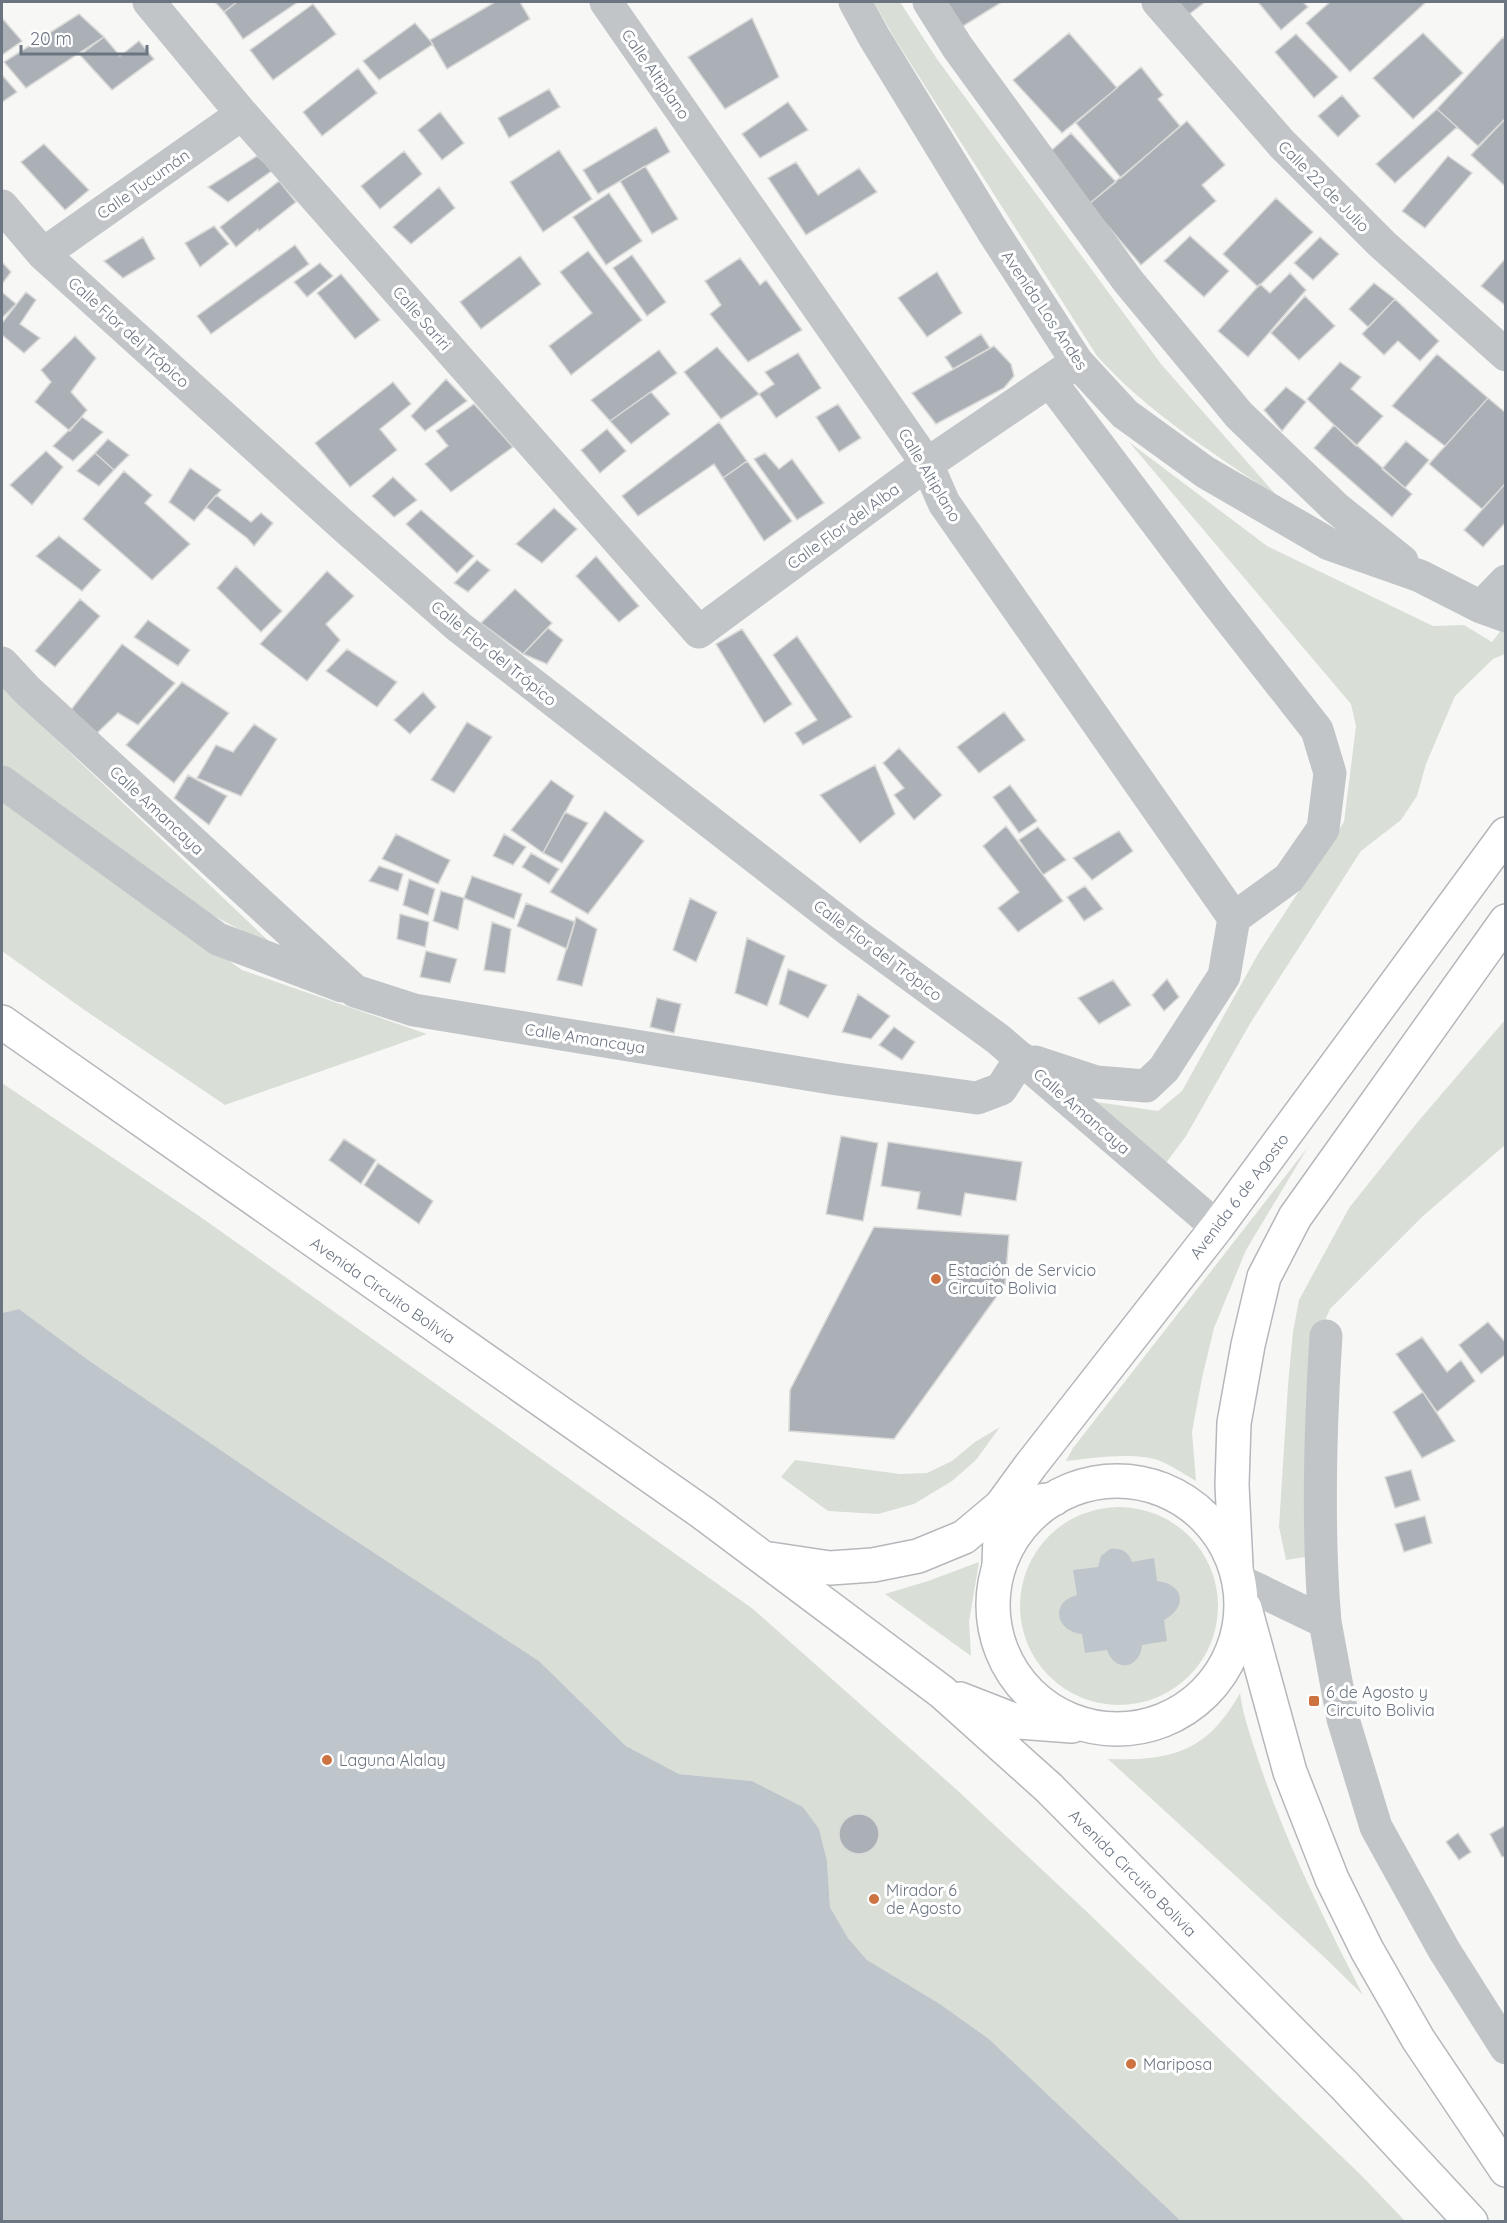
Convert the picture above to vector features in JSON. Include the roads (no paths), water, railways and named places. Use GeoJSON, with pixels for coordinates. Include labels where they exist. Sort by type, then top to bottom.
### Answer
{"type":"FeatureCollection","features":[{"type":"Feature","properties":{"kind":"main road","name":"Avenida 6 de Agosto"},"geometry":{"type":"LineString","coordinates":[[1001,1506],[1031,1464],[1217,1227],[1506,834]]}},
{"type":"Feature","properties":{"kind":"main road"},"geometry":{"type":"LineString","coordinates":[[942,1692],[1019,1722],[1113,1729],[1152,1725],[1186,1708],[1201,1697],[1225,1669],[1233,1653],[1242,1617],[1232,1485],[1234,1423],[1248,1345],[1264,1277],[1295,1217],[1506,921]]}},
{"type":"Feature","properties":{"kind":"main road","name":"Avenida Circuito Bolivia"},"geometry":{"type":"LineString","coordinates":[[2,1022],[765,1558],[942,1692],[1049,1788],[1344,2085],[1471,2222]]}},
{"type":"Feature","properties":{"kind":"main road"},"geometry":{"type":"LineString","coordinates":[[999,1565],[1008,1546],[1036,1512],[1072,1490],[1111,1481],[1132,1482],[1170,1493],[1196,1509],[1217,1530],[1228,1547],[1239,1582],[1290,1772],[1332,1879],[1367,1950],[1418,2039],[1506,2170]]}},
{"type":"Feature","properties":{"kind":"main road"},"geometry":{"type":"LineString","coordinates":[[1049,1788],[1019,1722],[993,1617],[995,1582],[999,1565],[1001,1506],[1054,1499]]}},
{"type":"Feature","properties":{"kind":"main road","name":"Avenida Circuito Bolivia"},"geometry":{"type":"LineString","coordinates":[[765,1558],[830,1568],[873,1565],[918,1556],[964,1537],[1001,1506]]}},
{"type":"Feature","properties":{"kind":"main road"},"geometry":{"type":"LineString","coordinates":[[1002,1652],[1023,1687],[1038,1701],[1055,1713],[1094,1728]]}},
{"type":"Feature","properties":{"kind":"street","name":"Calle Sariri"},"geometry":{"type":"LineString","coordinates":[[149,2],[242,114],[699,632]]}},
{"type":"Feature","properties":{"kind":"street","name":"Calle Altiplano"},"geometry":{"type":"LineString","coordinates":[[606,2],[927,464],[944,503],[1234,918]]}},
{"type":"Feature","properties":{"kind":"street","name":"Avenida Los Andes"},"geometry":{"type":"LineString","coordinates":[[855,2],[986,220],[1077,362],[1125,414],[1205,472],[1329,544],[1420,576],[1493,612]]}},
{"type":"Feature","properties":{"kind":"street","name":"Avenida Los Andes"},"geometry":{"type":"LineString","coordinates":[[929,2],[958,48],[1128,281],[1239,415],[1335,507],[1420,576]]}},
{"type":"Feature","properties":{"kind":"street","name":"Calle 22 de Julio"},"geometry":{"type":"LineString","coordinates":[[1158,2],[1282,144],[1382,244],[1506,355]]}},
{"type":"Feature","properties":{"kind":"street","name":"Calle Tucumán"},"geometry":{"type":"LineString","coordinates":[[43,254],[242,114]]}},
{"type":"Feature","properties":{"kind":"street","name":"Calle Flor del Trópico"},"geometry":{"type":"LineString","coordinates":[[2,206],[43,254],[459,627],[849,930],[1021,1058]]}},
{"type":"Feature","properties":{"kind":"street","name":"Calle Flor del Alba"},"geometry":{"type":"LineString","coordinates":[[699,632],[927,464],[1077,362]]}},
{"type":"Feature","properties":{"kind":"street"},"geometry":{"type":"LineString","coordinates":[[1021,1058],[1096,1082],[1146,1086],[1164,1069],[1224,976],[1234,918],[1289,878],[1323,829],[1330,774],[1317,730],[1215,600],[1050,381]]}},
{"type":"Feature","properties":{"kind":"street"},"geometry":{"type":"LineString","coordinates":[[1493,612],[1506,581]]}},
{"type":"Feature","properties":{"kind":"street","name":"Calle Amancaya"},"geometry":{"type":"LineString","coordinates":[[2,663],[27,690],[355,991],[414,1010],[837,1079],[978,1098],[1001,1089],[1021,1058],[1217,1227]]}},
{"type":"Feature","properties":{"kind":"street"},"geometry":{"type":"LineString","coordinates":[[2,782],[218,939],[355,991]]}},
{"type":"Feature","properties":{"kind":"street"},"geometry":{"type":"LineString","coordinates":[[1326,1336],[1322,1401],[1320,1566],[1325,1622],[1343,1719],[1376,1827],[1444,1950],[1506,2048]]}},
{"type":"Feature","properties":{"kind":"street"},"geometry":{"type":"LineString","coordinates":[[1239,1582],[1325,1622]]}},
{"type":"Feature","properties":{"kind":"place","name":"Estación de Servicio Circuito Bolivia"},"geometry":{"type":"Point","coordinates":[936,1279]}},
{"type":"Feature","properties":{"kind":"place","name":"6 de Agosto y Circuito Bolivia"},"geometry":{"type":"Point","coordinates":[1314,1701]}},
{"type":"Feature","properties":{"kind":"place","name":"Laguna Alalay"},"geometry":{"type":"Point","coordinates":[327,1760]}},
{"type":"Feature","properties":{"kind":"place","name":"Mirador 6 de Agosto"},"geometry":{"type":"Point","coordinates":[874,1899]}},
{"type":"Feature","properties":{"kind":"place","name":"Mariposa"},"geometry":{"type":"Point","coordinates":[1131,2064]}}]}
